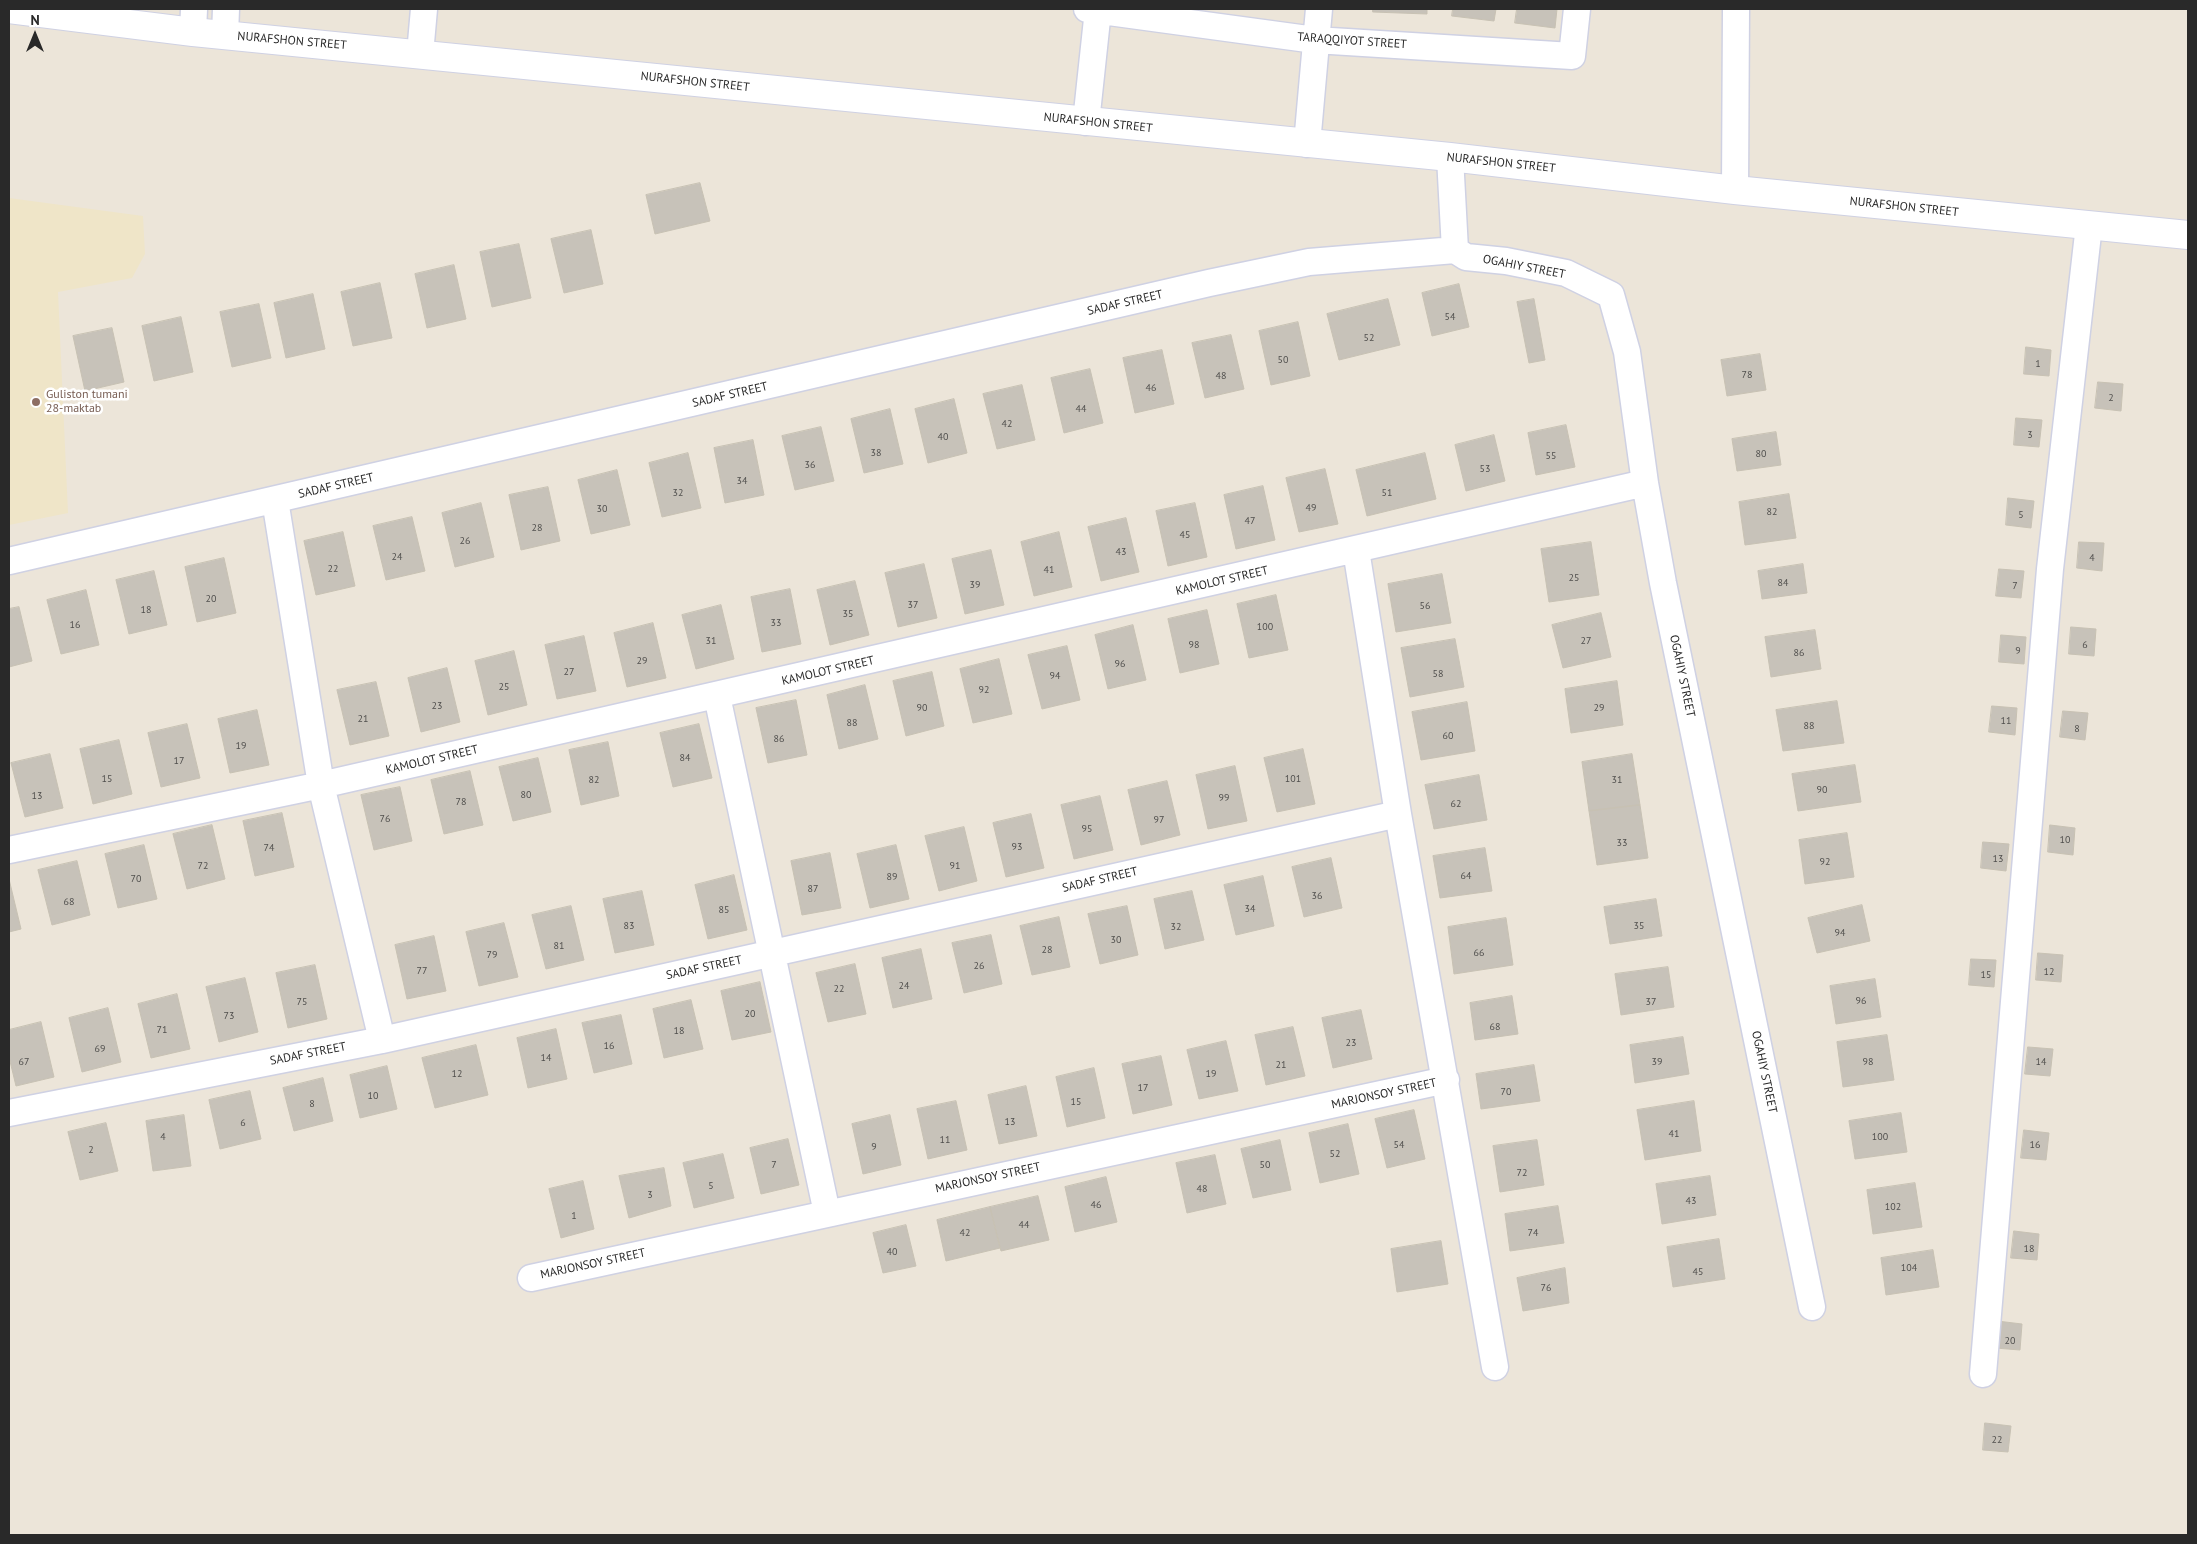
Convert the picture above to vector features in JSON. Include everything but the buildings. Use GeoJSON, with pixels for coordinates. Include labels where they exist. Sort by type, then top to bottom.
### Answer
{"type":"FeatureCollection","features":[{"type":"Feature","properties":{"kind":"street","name":"NURAFSHON STREET"},"geometry":{"type":"LineString","coordinates":[[9,9],[225,22],[420,54],[2188,235]]}},
{"type":"Feature","properties":{"kind":"street"},"geometry":{"type":"LineString","coordinates":[[420,54],[424,9]]}},
{"type":"Feature","properties":{"kind":"street"},"geometry":{"type":"LineString","coordinates":[[1086,122],[1092,9]]}},
{"type":"Feature","properties":{"kind":"street","name":"TARAQQIYOT STREET"},"geometry":{"type":"LineString","coordinates":[[1092,9],[1316,40],[1572,56],[1577,9]]}},
{"type":"Feature","properties":{"kind":"street"},"geometry":{"type":"LineString","coordinates":[[1307,144],[1319,9]]}},
{"type":"Feature","properties":{"kind":"street"},"geometry":{"type":"LineString","coordinates":[[1735,190],[1736,9]]}},
{"type":"Feature","properties":{"kind":"street"},"geometry":{"type":"LineString","coordinates":[[1450,158],[1455,250]]}},
{"type":"Feature","properties":{"kind":"street"},"geometry":{"type":"LineString","coordinates":[[1982,1374],[2050,569],[2089,225]]}},
{"type":"Feature","properties":{"kind":"street","name":"OGAHIY STREET"},"geometry":{"type":"LineString","coordinates":[[1455,250],[1466,257],[1506,261],[1566,273],[1611,295],[1627,352],[1645,483],[1665,593],[1812,1308]]}},
{"type":"Feature","properties":{"kind":"street","name":"SADAF STREET"},"geometry":{"type":"LineString","coordinates":[[9,561],[1209,283],[1309,262],[1455,250]]}},
{"type":"Feature","properties":{"kind":"street","name":"KAMOLOT STREET"},"geometry":{"type":"LineString","coordinates":[[9,850],[321,785],[1645,483]]}},
{"type":"Feature","properties":{"kind":"street"},"geometry":{"type":"LineString","coordinates":[[275,500],[321,785],[382,1040]]}},
{"type":"Feature","properties":{"kind":"street"},"geometry":{"type":"LineString","coordinates":[[1356,550],[1398,814],[1495,1367]]}},
{"type":"Feature","properties":{"kind":"street"},"geometry":{"type":"LineString","coordinates":[[717,696],[827,1213]]}},
{"type":"Feature","properties":{"kind":"street","name":"SADAF STREET"},"geometry":{"type":"LineString","coordinates":[[9,1113],[382,1040],[1398,814]]}},
{"type":"Feature","properties":{"kind":"street","name":"MARJONSOY STREET"},"geometry":{"type":"LineString","coordinates":[[531,1278],[1446,1080]]}},
{"type":"Feature","properties":{"kind":"shaded area","name":"Guliston tumani 28-maktab"},"geometry":{"type":"Polygon","coordinates":[[[9,198],[143,216],[145,254],[132,278],[58,292],[68,513],[9,525],[9,198]]]}},
{"type":"Feature","properties":{"kind":"place","name":"Guliston tumani 28-maktab"},"geometry":{"type":"Point","coordinates":[36,402]}}]}
